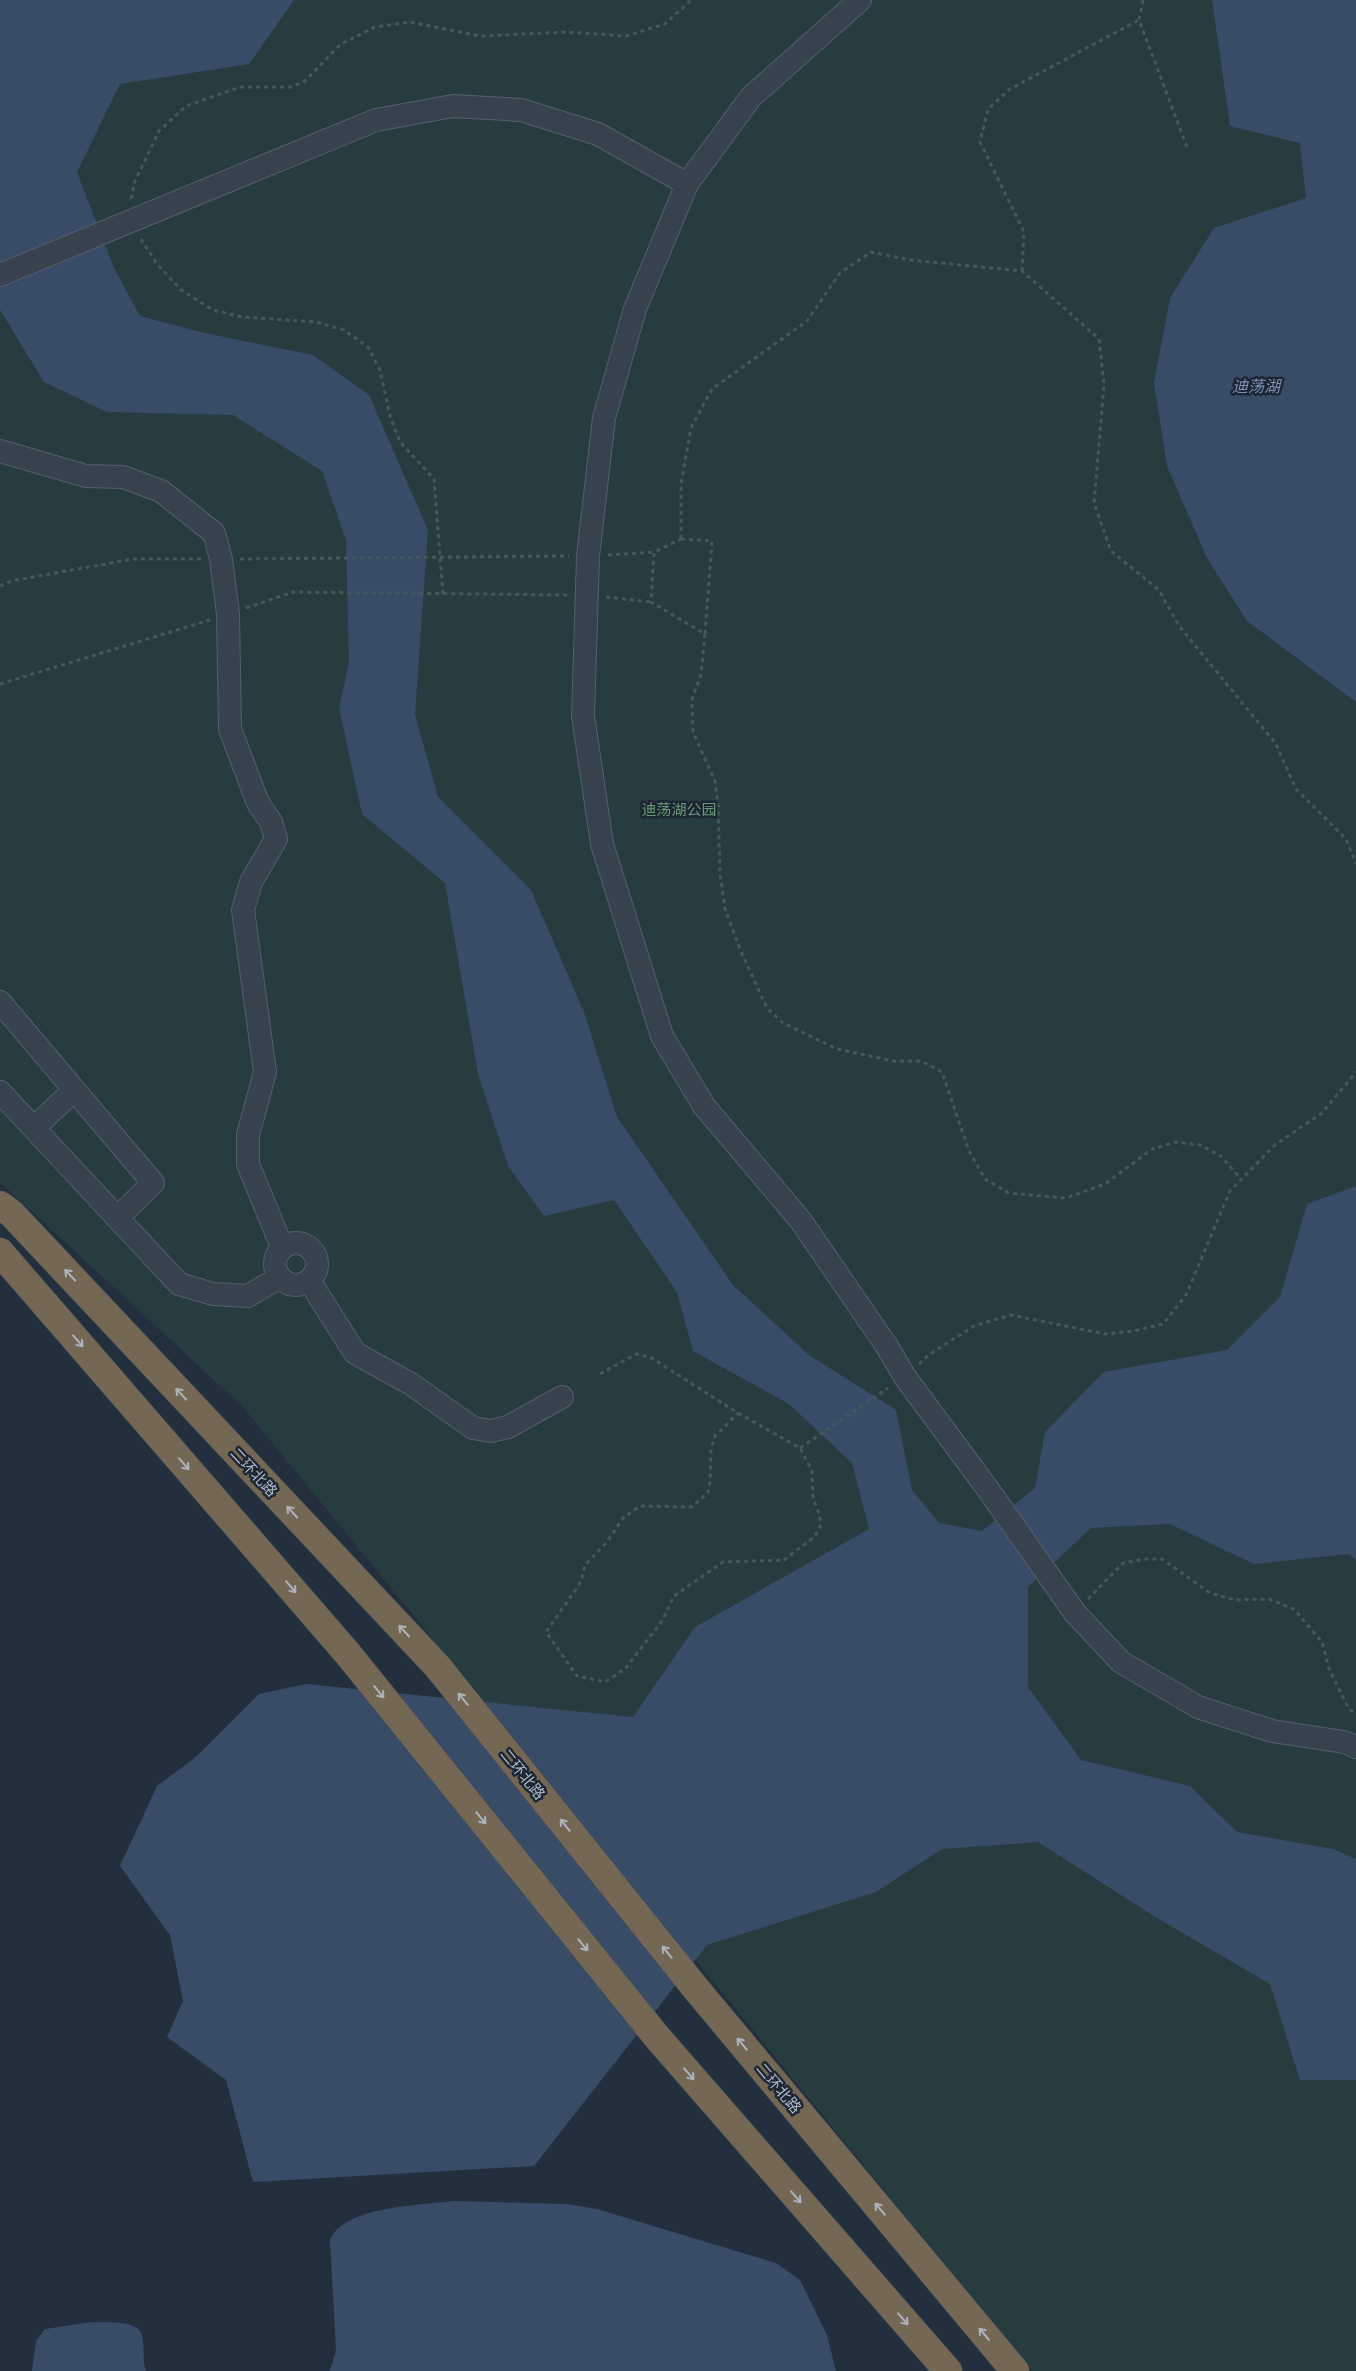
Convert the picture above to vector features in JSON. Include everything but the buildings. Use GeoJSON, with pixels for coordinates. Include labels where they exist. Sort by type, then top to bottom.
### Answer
{"type":"FeatureCollection","features":[{"type":"Feature","properties":{"kind":"highway","name":"二环北路"},"geometry":{"type":"LineString","coordinates":[[0,1205],[12,1214],[437,1666],[697,1990],[1015,2371]]}},
{"type":"Feature","properties":{"kind":"highway"},"geometry":{"type":"LineString","coordinates":[[0,1252],[348,1654],[657,2037],[948,2371]]}},
{"type":"Feature","properties":{"kind":"lane"},"geometry":{"type":"LineString","coordinates":[[860,0],[751,97],[687,184],[635,309],[604,418],[588,556],[583,716],[602,844],[662,1036],[704,1106],[800,1221],[886,1345],[904,1377],[987,1488],[1075,1613],[1121,1662],[1198,1707],[1272,1730],[1344,1742],[1356,1747]]}},
{"type":"Feature","properties":{"kind":"lane"},"geometry":{"type":"LineString","coordinates":[[0,275],[376,120],[453,106],[521,110],[598,134],[687,184]]}},
{"type":"Feature","properties":{"kind":"lane"},"geometry":{"type":"LineString","coordinates":[[0,451],[86,476],[123,477],[161,491],[214,533],[221,559],[228,614],[230,729],[258,803],[271,822],[276,839],[251,882],[243,910],[265,1072],[248,1134],[248,1164],[282,1247]]}},
{"type":"Feature","properties":{"kind":"lane"},"geometry":{"type":"LineString","coordinates":[[0,1002],[73,1091],[153,1183],[117,1218]]}},
{"type":"Feature","properties":{"kind":"lane"},"geometry":{"type":"LineString","coordinates":[[34,1128],[73,1091]]}},
{"type":"Feature","properties":{"kind":"lane"},"geometry":{"type":"LineString","coordinates":[[0,1092],[179,1284],[213,1294],[248,1296],[278,1278]]}},
{"type":"Feature","properties":{"kind":"lane"},"geometry":{"type":"LineString","coordinates":[[299,1242],[314,1250],[318,1267],[310,1282],[293,1286],[278,1278],[274,1262],[282,1247],[299,1242]]}},
{"type":"Feature","properties":{"kind":"lane"},"geometry":{"type":"LineString","coordinates":[[310,1282],[355,1353],[411,1384],[473,1428],[491,1432],[508,1428],[562,1396]]}},
{"type":"Feature","properties":{"kind":"path"},"geometry":{"type":"LineString","coordinates":[[444,594],[434,479],[400,442],[390,416],[380,370],[368,347],[344,330],[316,322],[242,317],[213,310],[181,290],[157,264],[129,221],[134,181],[159,131],[186,106],[240,87],[291,87],[305,81],[341,44],[375,27],[410,22],[480,36],[567,32],[626,36],[665,24],[691,0]]}},
{"type":"Feature","properties":{"kind":"path"},"geometry":{"type":"LineString","coordinates":[[1143,0],[1139,20],[1187,147]]}},
{"type":"Feature","properties":{"kind":"path"},"geometry":{"type":"LineString","coordinates":[[1022,271],[1024,232],[980,142],[988,109],[1010,89],[1139,20]]}},
{"type":"Feature","properties":{"kind":"path"},"geometry":{"type":"LineString","coordinates":[[681,540],[681,484],[690,428],[712,389],[808,321],[840,274],[871,252],[910,260],[1022,271],[1099,339],[1104,385],[1094,503],[1111,551],[1159,590],[1178,626],[1276,744],[1296,789],[1346,840],[1356,864]]}},
{"type":"Feature","properties":{"kind":"path"},"geometry":{"type":"LineString","coordinates":[[0,586],[11,581],[133,559],[588,556],[654,552],[681,540],[712,541],[701,675],[692,699],[693,732],[715,781],[718,804],[720,874],[726,909],[742,954],[767,1008],[783,1023],[836,1049],[894,1061],[921,1061],[942,1072],[969,1151],[985,1179],[1009,1193],[1066,1198],[1105,1184],[1152,1149],[1176,1142],[1200,1145],[1221,1156],[1242,1179]]}},
{"type":"Feature","properties":{"kind":"path"},"geometry":{"type":"LineString","coordinates":[[651,602],[654,552]]}},
{"type":"Feature","properties":{"kind":"path"},"geometry":{"type":"LineString","coordinates":[[0,684],[155,638],[293,592],[587,595],[651,602],[704,634]]}},
{"type":"Feature","properties":{"kind":"path"},"geometry":{"type":"LineString","coordinates":[[800,1448],[904,1377],[930,1354],[974,1326],[1011,1315],[1105,1334],[1134,1331],[1163,1324],[1186,1295],[1230,1191],[1275,1145],[1322,1113],[1356,1072]]}},
{"type":"Feature","properties":{"kind":"path"},"geometry":{"type":"LineString","coordinates":[[600,1374],[636,1354],[650,1357],[738,1413],[800,1448],[812,1471],[813,1498],[820,1516],[820,1528],[814,1537],[784,1560],[723,1562],[674,1596],[662,1620],[625,1669],[605,1682],[576,1676],[546,1632],[581,1582],[585,1565],[607,1542],[623,1518],[640,1506],[692,1507],[708,1492],[711,1449],[715,1436],[738,1413]]}},
{"type":"Feature","properties":{"kind":"path"},"geometry":{"type":"LineString","coordinates":[[1075,1613],[1123,1563],[1144,1559],[1162,1559],[1210,1593],[1235,1600],[1269,1599],[1294,1609],[1322,1642],[1329,1669],[1349,1709],[1356,1714]]}},
{"type":"Feature","properties":{"kind":"green space","name":"迪荡湖公园"},"geometry":{"type":"Polygon","coordinates":[[[0,0],[1356,0],[1356,2371],[1032,2371],[242,1406],[0,1182],[0,0]]]}},
{"type":"Feature","properties":{"kind":"water"},"geometry":{"type":"Polygon","coordinates":[[[0,0],[294,0],[249,64],[120,84],[77,172],[114,268],[140,316],[200,332],[313,355],[369,395],[428,530],[415,715],[438,797],[531,890],[584,1012],[617,1117],[733,1285],[809,1355],[896,1410],[912,1490],[939,1523],[982,1531],[1035,1488],[1045,1432],[1104,1372],[1227,1350],[1280,1297],[1307,1204],[1356,1186],[1356,1560],[1349,1554],[1254,1564],[1170,1524],[1091,1528],[1028,1587],[1028,1687],[1081,1760],[1190,1786],[1237,1832],[1333,1849],[1356,1859],[1356,2080],[1300,2080],[1270,1984],[1157,1918],[1038,1842],[942,1849],[876,1892],[707,1945],[534,2166],[253,2182],[226,2080],[167,2037],[183,2001],[170,1935],[120,1866],[157,1786],[196,1757],[259,1694],[306,1684],[633,1717],[695,1627],[869,1529],[852,1463],[789,1404],[693,1351],[677,1292],[614,1200],[544,1216],[508,1166],[478,1074],[445,883],[362,814],[339,708],[349,662],[346,540],[322,471],[233,415],[107,412],[44,382],[0,310],[0,0]]]}},
{"type":"Feature","properties":{"kind":"water","name":"迪荡湖"},"geometry":{"type":"Polygon","coordinates":[[[1212,0],[1356,0],[1356,702],[1247,621],[1207,558],[1167,466],[1154,383],[1170,298],[1214,228],[1306,198],[1300,143],[1230,126],[1212,0]]]}},
{"type":"Feature","properties":{"kind":"water"},"geometry":{"type":"Polygon","coordinates":[[[454,2201],[568,2204],[597,2209],[776,2263],[800,2280],[827,2335],[836,2371],[330,2371],[336,2350],[330,2241],[337,2229],[366,2214],[384,2209],[454,2201]]]}},
{"type":"Feature","properties":{"kind":"water"},"geometry":{"type":"Polygon","coordinates":[[[93,2322],[129,2324],[140,2331],[143,2340],[146,2371],[32,2371],[36,2341],[45,2329],[93,2322]]]}}]}
